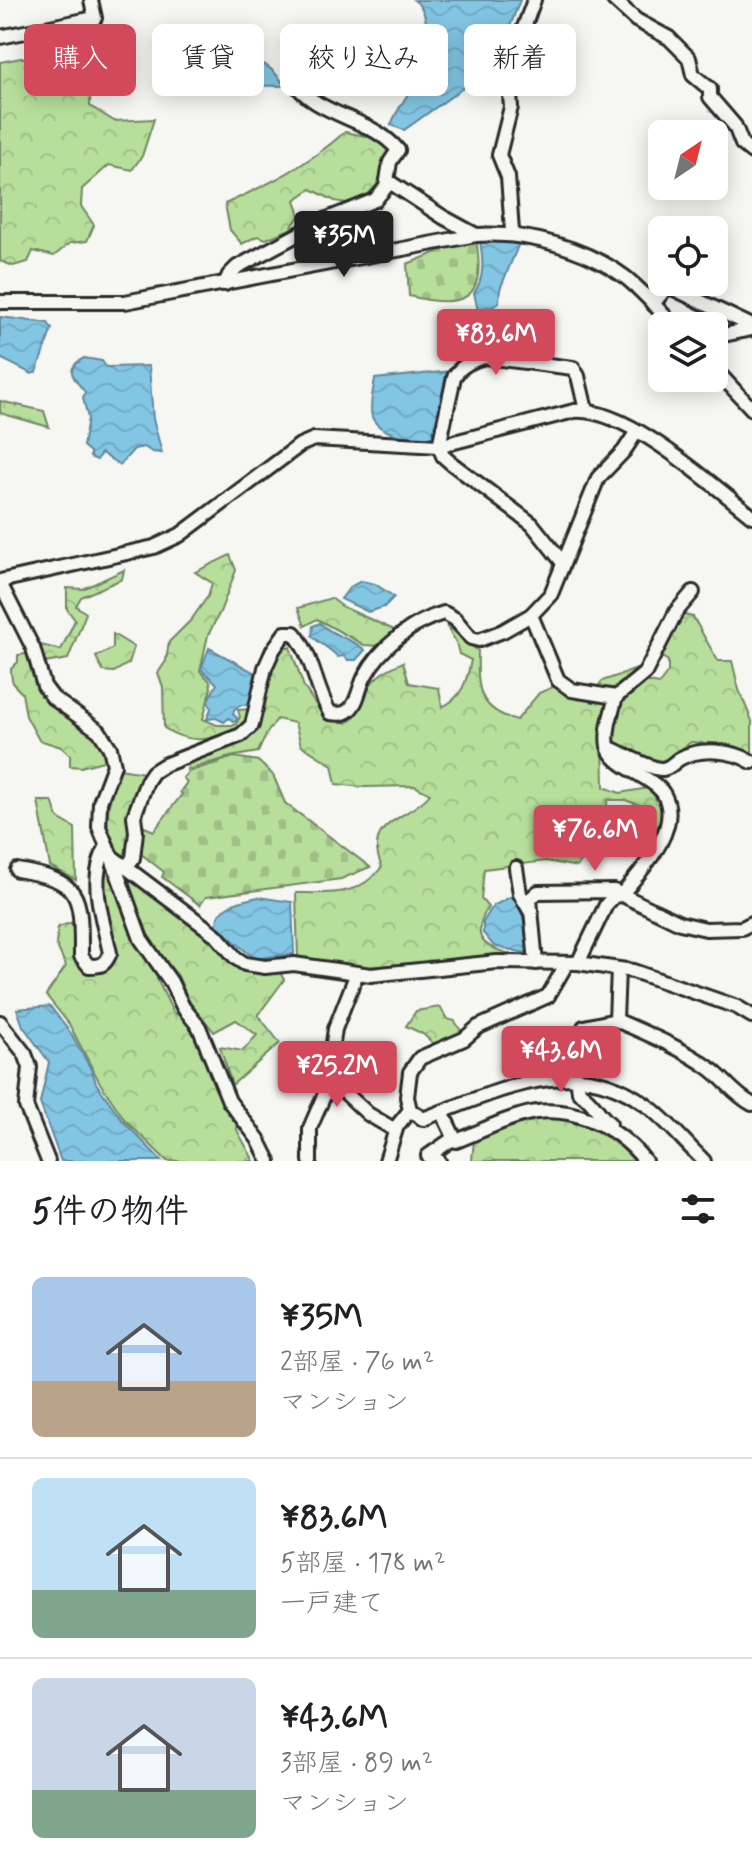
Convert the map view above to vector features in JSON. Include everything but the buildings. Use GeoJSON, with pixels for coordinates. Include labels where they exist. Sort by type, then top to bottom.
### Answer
{"type":"FeatureCollection","features":[{"type":"Feature","properties":{"kind":"street"},"geometry":{"type":"LineString","coordinates":[[0,37],[95,18],[91,0]]}},
{"type":"Feature","properties":{"kind":"street"},"geometry":{"type":"LineString","coordinates":[[512,231],[508,177],[499,155],[511,107],[508,71],[534,0]]}},
{"type":"Feature","properties":{"kind":"street"},"geometry":{"type":"LineString","coordinates":[[614,0],[636,20],[669,38],[689,58],[693,75],[710,89],[710,97],[735,126],[742,144],[752,152]]}},
{"type":"Feature","properties":{"kind":"street"},"geometry":{"type":"LineString","coordinates":[[225,284],[237,267],[327,219],[375,200],[386,187],[390,162],[398,150],[393,143],[307,96]]}},
{"type":"Feature","properties":{"kind":"street"},"geometry":{"type":"LineString","coordinates":[[388,181],[476,235]]}},
{"type":"Feature","properties":{"kind":"street"},"geometry":{"type":"LineString","coordinates":[[0,302],[125,302],[476,235],[502,233],[521,235],[588,256],[624,277],[661,312]]}},
{"type":"Feature","properties":{"kind":"street"},"geometry":{"type":"LineString","coordinates":[[653,304],[668,286],[752,328]]}},
{"type":"Feature","properties":{"kind":"street"},"geometry":{"type":"LineString","coordinates":[[728,334],[752,328]]}},
{"type":"Feature","properties":{"kind":"street"},"geometry":{"type":"LineString","coordinates":[[563,563],[532,524],[443,456],[439,446],[454,377],[474,359],[485,357],[573,368],[578,376],[586,410]]}},
{"type":"Feature","properties":{"kind":"street"},"geometry":{"type":"LineString","coordinates":[[728,383],[752,409]]}},
{"type":"Feature","properties":{"kind":"street"},"geometry":{"type":"LineString","coordinates":[[269,1161],[258,1139],[229,1101],[199,1027],[141,939],[99,827],[100,802],[114,765],[110,748],[99,731],[53,698],[44,686],[33,648],[0,582],[154,547],[198,524],[300,445],[314,439],[439,446],[586,410],[612,417],[637,431],[752,516]]}},
{"type":"Feature","properties":{"kind":"street"},"geometry":{"type":"LineString","coordinates":[[126,868],[133,858],[134,816],[153,772],[241,735],[252,725],[265,668],[285,633],[294,633],[302,643],[330,713],[341,714],[351,709],[369,669],[397,638],[428,617],[444,613],[455,619],[471,638],[479,640],[531,615],[551,594],[598,478],[624,451],[637,431]]}},
{"type":"Feature","properties":{"kind":"street"},"geometry":{"type":"LineString","coordinates":[[693,592],[676,612],[645,673],[616,697],[608,730],[608,747],[617,761],[663,793],[667,808],[666,831],[661,843],[621,895],[614,896],[606,905],[573,963],[548,996],[478,1027],[464,1039],[420,1058],[410,1072],[407,1097],[410,1110],[423,1119],[516,1085],[551,1077],[573,1077],[613,1086],[646,1104],[704,1161]]}},
{"type":"Feature","properties":{"kind":"street"},"geometry":{"type":"LineString","coordinates":[[531,615],[558,680],[572,690],[616,697]]}},
{"type":"Feature","properties":{"kind":"street"},"geometry":{"type":"LineString","coordinates":[[608,747],[659,769],[669,767],[692,753],[708,751],[743,756],[752,762]]}},
{"type":"Feature","properties":{"kind":"street"},"geometry":{"type":"LineString","coordinates":[[109,851],[126,868],[216,935],[245,964],[265,967],[294,964],[357,973],[418,971],[497,962],[573,963],[646,976],[737,1007],[752,1016]]}},
{"type":"Feature","properties":{"kind":"street"},"geometry":{"type":"LineString","coordinates":[[17,870],[52,876],[72,890],[81,920],[81,956],[89,966],[100,966],[106,963],[110,953],[97,889],[97,867],[109,851]]}},
{"type":"Feature","properties":{"kind":"street"},"geometry":{"type":"LineString","coordinates":[[516,868],[520,894],[530,911]]}},
{"type":"Feature","properties":{"kind":"street"},"geometry":{"type":"LineString","coordinates":[[536,963],[530,899],[538,892],[614,891],[680,923],[706,929],[742,928],[752,923]]}},
{"type":"Feature","properties":{"kind":"street"},"geometry":{"type":"LineString","coordinates":[[616,1020],[618,969]]}},
{"type":"Feature","properties":{"kind":"street"},"geometry":{"type":"LineString","coordinates":[[310,1161],[310,1128],[326,1091],[335,1029],[357,973]]}},
{"type":"Feature","properties":{"kind":"street"},"geometry":{"type":"LineString","coordinates":[[645,1161],[631,1143],[602,1118],[594,1101],[579,1092],[573,1077],[584,1027],[616,1020],[678,1048],[712,1068],[727,1087],[752,1104]]}},
{"type":"Feature","properties":{"kind":"street"},"geometry":{"type":"LineString","coordinates":[[0,1022],[25,1054],[30,1067],[26,1106],[48,1161]]}},
{"type":"Feature","properties":{"kind":"street"},"geometry":{"type":"LineString","coordinates":[[332,1050],[338,1066],[338,1086],[368,1114],[395,1130]]}},
{"type":"Feature","properties":{"kind":"street"},"geometry":{"type":"LineString","coordinates":[[386,1161],[395,1130],[410,1110]]}},
{"type":"Feature","properties":{"kind":"street"},"geometry":{"type":"LineString","coordinates":[[442,1112],[456,1141],[520,1116],[549,1110],[577,1116],[616,1131]]}},
{"type":"Feature","properties":{"kind":"street"},"geometry":{"type":"LineString","coordinates":[[439,1161],[428,1156],[454,1138]]}},
{"type":"Feature","properties":{"kind":"green space"},"geometry":{"type":"Polygon","coordinates":[[[24,58],[24,96],[90,96],[90,106],[114,121],[154,119],[142,156],[132,170],[109,165],[82,189],[81,206],[94,225],[87,241],[70,243],[54,256],[33,251],[28,262],[13,266],[0,261],[0,62],[24,58]]]}},
{"type":"Feature","properties":{"kind":"green space"},"geometry":{"type":"Polygon","coordinates":[[[345,132],[375,138],[391,151],[376,186],[357,205],[335,201],[311,189],[295,200],[300,215],[290,229],[266,239],[257,236],[242,244],[230,230],[225,204],[288,173],[345,132]]]}},
{"type":"Feature","properties":{"kind":"green space"},"geometry":{"type":"Polygon","coordinates":[[[476,240],[478,276],[468,295],[445,301],[409,296],[407,264],[476,240]]]}},
{"type":"Feature","properties":{"kind":"green space"},"geometry":{"type":"Polygon","coordinates":[[[0,401],[44,411],[49,427],[0,413],[0,401]]]}},
{"type":"Feature","properties":{"kind":"green space"},"geometry":{"type":"Polygon","coordinates":[[[230,555],[236,570],[208,635],[200,671],[210,681],[211,688],[203,719],[217,725],[235,725],[240,717],[238,710],[251,709],[246,725],[236,730],[205,739],[185,738],[164,728],[163,687],[158,673],[166,661],[169,642],[191,620],[208,596],[212,583],[195,572],[230,555]]]}},
{"type":"Feature","properties":{"kind":"green space"},"geometry":{"type":"Polygon","coordinates":[[[124,570],[122,579],[81,597],[76,606],[86,613],[68,659],[44,663],[41,645],[61,650],[75,620],[67,609],[67,588],[83,589],[124,570]]]}},
{"type":"Feature","properties":{"kind":"green space"},"geometry":{"type":"Polygon","coordinates":[[[331,598],[343,607],[394,630],[381,646],[364,645],[317,619],[305,626],[298,608],[331,598]]]}},
{"type":"Feature","properties":{"kind":"green space"},"geometry":{"type":"Polygon","coordinates":[[[679,614],[693,617],[718,661],[732,661],[739,690],[752,721],[752,755],[735,746],[691,742],[658,762],[603,738],[604,787],[620,793],[648,788],[662,812],[658,840],[648,840],[640,805],[625,800],[608,800],[601,829],[617,856],[587,853],[577,867],[546,861],[484,869],[481,899],[488,907],[482,918],[480,934],[488,945],[515,955],[474,961],[363,967],[298,958],[296,893],[344,891],[364,884],[382,867],[377,851],[383,830],[430,794],[415,786],[336,784],[332,765],[301,745],[295,723],[277,719],[258,752],[187,770],[189,762],[240,742],[256,731],[272,663],[280,647],[290,647],[304,687],[324,717],[347,723],[357,712],[374,680],[403,662],[409,683],[439,688],[442,707],[454,699],[465,682],[471,660],[459,654],[446,625],[478,651],[479,686],[487,703],[504,716],[517,720],[539,693],[555,686],[574,696],[589,699],[602,681],[637,669],[644,681],[659,684],[668,672],[668,661],[659,655],[679,614]]]}},
{"type":"Feature","properties":{"kind":"green space"},"geometry":{"type":"Polygon","coordinates":[[[113,634],[134,647],[129,663],[114,672],[103,671],[96,657],[113,648],[113,634]]]}},
{"type":"Feature","properties":{"kind":"green space"},"geometry":{"type":"Polygon","coordinates":[[[18,655],[31,657],[41,687],[95,732],[107,747],[107,760],[81,767],[70,766],[70,755],[61,747],[39,740],[26,716],[22,693],[11,677],[11,669],[18,662],[18,655]]]}},
{"type":"Feature","properties":{"kind":"green space"},"geometry":{"type":"Polygon","coordinates":[[[234,757],[258,761],[273,775],[285,803],[370,867],[341,879],[206,897],[200,905],[162,877],[164,872],[140,853],[142,826],[154,831],[182,794],[180,792],[187,782],[183,778],[188,772],[234,757]]]}},
{"type":"Feature","properties":{"kind":"green space"},"geometry":{"type":"Polygon","coordinates":[[[119,769],[145,773],[128,814],[130,837],[127,859],[122,859],[115,849],[108,827],[109,804],[119,769]]]}},
{"type":"Feature","properties":{"kind":"green space"},"geometry":{"type":"Polygon","coordinates":[[[38,801],[52,801],[58,818],[75,828],[76,880],[50,866],[38,801]]]}},
{"type":"Feature","properties":{"kind":"green space"},"geometry":{"type":"Polygon","coordinates":[[[106,856],[157,968],[157,979],[173,1012],[192,1024],[211,1067],[217,1090],[236,1117],[237,1130],[254,1161],[167,1161],[125,1120],[100,1083],[69,1024],[46,995],[66,966],[56,944],[58,927],[76,921],[85,968],[98,972],[107,968],[116,955],[101,890],[106,856]]]}},
{"type":"Feature","properties":{"kind":"green space"},"geometry":{"type":"Polygon","coordinates":[[[134,878],[251,970],[280,972],[284,980],[258,1015],[280,1043],[232,1085],[220,1047],[243,1051],[257,1035],[236,1020],[214,1032],[188,1000],[178,976],[145,938],[126,886],[134,878]]]}},
{"type":"Feature","properties":{"kind":"green space"},"geometry":{"type":"Polygon","coordinates":[[[440,1007],[447,1019],[455,1021],[462,1033],[435,1045],[423,1034],[406,1026],[416,1011],[440,1007]]]}},
{"type":"Feature","properties":{"kind":"green space"},"geometry":{"type":"Polygon","coordinates":[[[556,1117],[618,1137],[640,1161],[472,1161],[474,1140],[520,1120],[556,1117]]]}},
{"type":"Feature","properties":{"kind":"water"},"geometry":{"type":"Polygon","coordinates":[[[414,0],[520,0],[511,24],[464,24],[464,87],[404,130],[391,125],[407,96],[448,96],[448,24],[426,24],[421,7],[414,0]]]}},
{"type":"Feature","properties":{"kind":"water"},"geometry":{"type":"Polygon","coordinates":[[[264,64],[280,79],[280,86],[264,86],[264,64]]]}},
{"type":"Feature","properties":{"kind":"water"},"geometry":{"type":"Polygon","coordinates":[[[480,241],[520,241],[500,289],[499,302],[487,312],[478,311],[474,293],[482,275],[480,241]]]}},
{"type":"Feature","properties":{"kind":"water"},"geometry":{"type":"Polygon","coordinates":[[[0,317],[48,323],[52,329],[36,372],[32,374],[0,358],[0,317]]]}},
{"type":"Feature","properties":{"kind":"water"},"geometry":{"type":"Polygon","coordinates":[[[84,358],[102,361],[106,367],[149,366],[153,419],[162,453],[144,447],[134,449],[120,465],[101,453],[97,460],[90,457],[90,452],[83,446],[88,418],[83,398],[85,392],[72,375],[73,367],[84,358]]]}},
{"type":"Feature","properties":{"kind":"water"},"geometry":{"type":"Polygon","coordinates":[[[452,371],[435,438],[410,438],[391,433],[372,417],[375,379],[452,371]]]}},
{"type":"Feature","properties":{"kind":"water"},"geometry":{"type":"Polygon","coordinates":[[[361,581],[375,584],[394,597],[384,607],[368,612],[341,599],[350,587],[361,581]]]}},
{"type":"Feature","properties":{"kind":"water"},"geometry":{"type":"Polygon","coordinates":[[[320,623],[365,650],[356,660],[338,657],[312,636],[313,626],[320,623]]]}},
{"type":"Feature","properties":{"kind":"water"},"geometry":{"type":"Polygon","coordinates":[[[209,648],[257,674],[248,705],[240,705],[234,710],[233,714],[238,719],[234,722],[229,718],[224,722],[216,718],[207,719],[211,708],[208,700],[217,684],[201,669],[209,648]]]}},
{"type":"Feature","properties":{"kind":"water"},"geometry":{"type":"Polygon","coordinates":[[[515,896],[523,917],[528,949],[525,953],[494,946],[483,933],[483,922],[493,906],[515,896]]]}},
{"type":"Feature","properties":{"kind":"water"},"geometry":{"type":"Polygon","coordinates":[[[258,897],[292,902],[294,954],[258,958],[250,955],[217,926],[217,919],[225,909],[237,902],[258,897]]]}},
{"type":"Feature","properties":{"kind":"water"},"geometry":{"type":"Polygon","coordinates":[[[50,1006],[72,1035],[96,1083],[123,1121],[162,1161],[61,1161],[40,1103],[49,1062],[23,1026],[17,1009],[50,1006]]]}}]}
